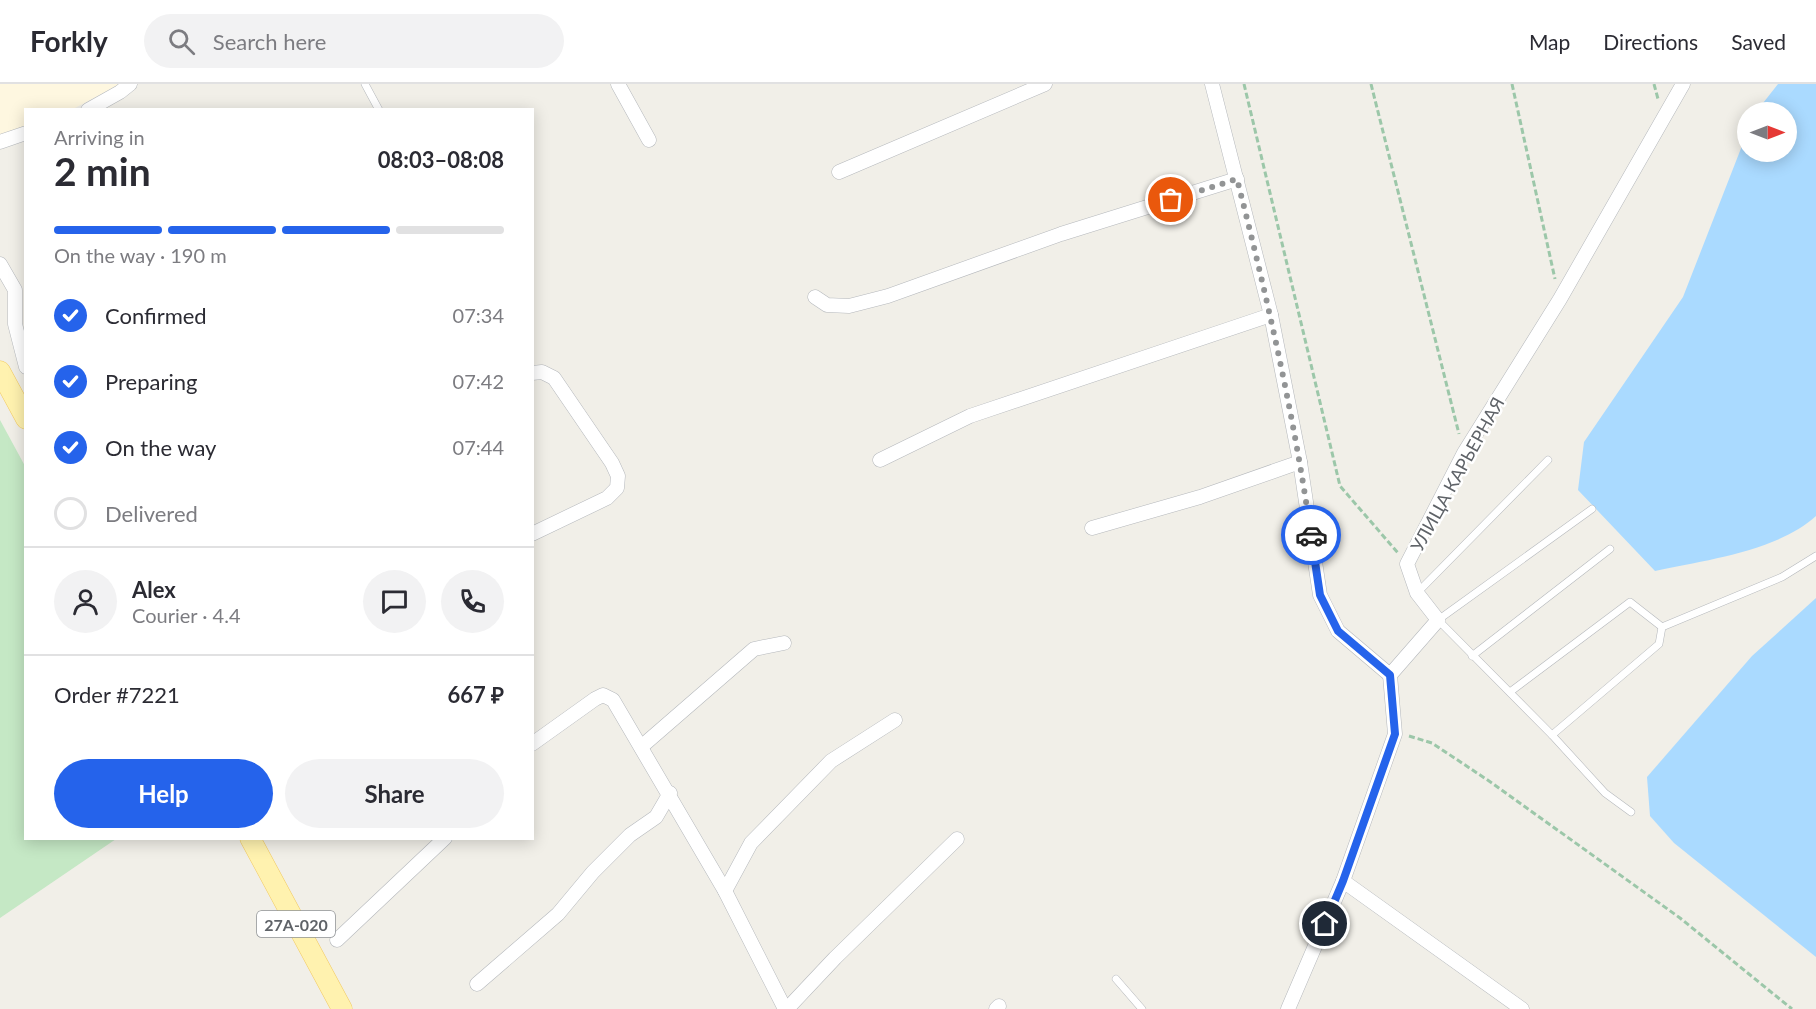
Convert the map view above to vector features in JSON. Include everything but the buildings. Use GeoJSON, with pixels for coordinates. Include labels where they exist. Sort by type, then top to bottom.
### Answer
{"type":"FeatureCollection","features":[{"type":"Feature","properties":{"kind":"main road"},"geometry":{"type":"LineString","coordinates":[[0,371],[24,415]]}},
{"type":"Feature","properties":{"kind":"main road","name":"27А-020"},"geometry":{"type":"LineString","coordinates":[[251,840],[342,1009]]}},
{"type":"Feature","properties":{"kind":"street"},"geometry":{"type":"LineString","coordinates":[[92,108],[130,84]]}},
{"type":"Feature","properties":{"kind":"street"},"geometry":{"type":"LineString","coordinates":[[618,84],[649,140]]}},
{"type":"Feature","properties":{"kind":"street"},"geometry":{"type":"LineString","coordinates":[[839,172],[1045,84]]}},
{"type":"Feature","properties":{"kind":"street"},"geometry":{"type":"LineString","coordinates":[[1212,84],[1271,315],[1300,462],[1320,595],[1338,631],[1390,675],[1395,734],[1343,881],[1288,1009]]}},
{"type":"Feature","properties":{"kind":"street","name":"УЛИЦА КАРЬЕРНАЯ"},"geometry":{"type":"LineString","coordinates":[[1438,620],[1417,593],[1407,564],[1464,453],[1560,298],[1683,84]]}},
{"type":"Feature","properties":{"kind":"street"},"geometry":{"type":"LineString","coordinates":[[0,142],[24,134]]}},
{"type":"Feature","properties":{"kind":"street"},"geometry":{"type":"LineString","coordinates":[[815,297],[827,305],[849,306],[888,296],[1061,234],[1237,179]]}},
{"type":"Feature","properties":{"kind":"street"},"geometry":{"type":"LineString","coordinates":[[0,264],[20,289],[15,324],[24,358]]}},
{"type":"Feature","properties":{"kind":"street"},"geometry":{"type":"LineString","coordinates":[[880,460],[970,416],[1271,315]]}},
{"type":"Feature","properties":{"kind":"street"},"geometry":{"type":"LineString","coordinates":[[534,373],[542,372],[554,378],[612,463],[618,476],[617,489],[607,498],[534,533]]}},
{"type":"Feature","properties":{"kind":"street"},"geometry":{"type":"LineString","coordinates":[[1092,528],[1200,497],[1300,462]]}},
{"type":"Feature","properties":{"kind":"street"},"geometry":{"type":"LineString","coordinates":[[1390,675],[1438,620]]}},
{"type":"Feature","properties":{"kind":"street"},"geometry":{"type":"LineString","coordinates":[[641,747],[754,649],[783,643]]}},
{"type":"Feature","properties":{"kind":"street"},"geometry":{"type":"LineString","coordinates":[[534,743],[595,699],[603,696],[613,700],[670,793],[725,891],[786,1009],[957,839]]}},
{"type":"Feature","properties":{"kind":"street"},"geometry":{"type":"LineString","coordinates":[[725,891],[751,843],[831,761],[895,720]]}},
{"type":"Feature","properties":{"kind":"street"},"geometry":{"type":"LineString","coordinates":[[477,984],[558,914],[593,872],[630,835],[656,817],[670,793]]}},
{"type":"Feature","properties":{"kind":"street"},"geometry":{"type":"LineString","coordinates":[[337,940],[443,840]]}},
{"type":"Feature","properties":{"kind":"street"},"geometry":{"type":"LineString","coordinates":[[1343,881],[1522,1009]]}},
{"type":"Feature","properties":{"kind":"lane"},"geometry":{"type":"LineString","coordinates":[[365,84],[378,108]]}},
{"type":"Feature","properties":{"kind":"lane"},"geometry":{"type":"LineString","coordinates":[[1417,593],[1548,459]]}},
{"type":"Feature","properties":{"kind":"lane"},"geometry":{"type":"LineString","coordinates":[[1592,509],[1438,620],[1552,735],[1605,793],[1631,812]]}},
{"type":"Feature","properties":{"kind":"lane"},"geometry":{"type":"LineString","coordinates":[[1472,656],[1610,549]]}},
{"type":"Feature","properties":{"kind":"lane"},"geometry":{"type":"LineString","coordinates":[[1662,627],[1782,577],[1816,556]]}},
{"type":"Feature","properties":{"kind":"lane"},"geometry":{"type":"LineString","coordinates":[[1510,692],[1630,602],[1662,627]]}},
{"type":"Feature","properties":{"kind":"lane"},"geometry":{"type":"LineString","coordinates":[[1552,735],[1659,644],[1662,627]]}},
{"type":"Feature","properties":{"kind":"lane"},"geometry":{"type":"LineString","coordinates":[[1116,979],[1142,1009]]}},
{"type":"Feature","properties":{"kind":"path"},"geometry":{"type":"LineString","coordinates":[[1244,84],[1340,486],[1407,564]]}},
{"type":"Feature","properties":{"kind":"path"},"geometry":{"type":"LineString","coordinates":[[1371,84],[1464,453]]}},
{"type":"Feature","properties":{"kind":"path"},"geometry":{"type":"LineString","coordinates":[[1512,84],[1560,298]]}},
{"type":"Feature","properties":{"kind":"path"},"geometry":{"type":"LineString","coordinates":[[1395,734],[1413,736],[1432,743],[1491,783],[1680,918],[1792,1009]]}},
{"type":"Feature","properties":{"kind":"shaded area"},"geometry":{"type":"Polygon","coordinates":[[[0,84],[120,84],[75,108],[24,108],[24,130],[0,138],[0,84]]]}},
{"type":"Feature","properties":{"kind":"green space"},"geometry":{"type":"Polygon","coordinates":[[[0,420],[24,464],[24,840],[115,840],[0,918],[0,420]]]}},
{"type":"Feature","properties":{"kind":"water"},"geometry":{"type":"Polygon","coordinates":[[[1778,84],[1816,84],[1816,516],[1782,538],[1762,546],[1655,571],[1578,490],[1584,442],[1683,297],[1737,159],[1737,162],[1797,162],[1797,102],[1764,102],[1778,84]]]}},
{"type":"Feature","properties":{"kind":"water"},"geometry":{"type":"Polygon","coordinates":[[[1816,598],[1816,957],[1674,843],[1650,816],[1647,777],[1752,656],[1816,598]]]}},
{"type":"Feature","properties":{"kind":"way so far"},"geometry":{"type":"LineString","coordinates":[[1171,200],[1237,179],[1271,315],[1300,462],[1311,535]]}},
{"type":"Feature","properties":{"kind":"route"},"geometry":{"type":"LineString","coordinates":[[1311,535],[1320,595],[1338,631],[1390,675],[1395,734],[1343,881],[1325,924]]}}]}
